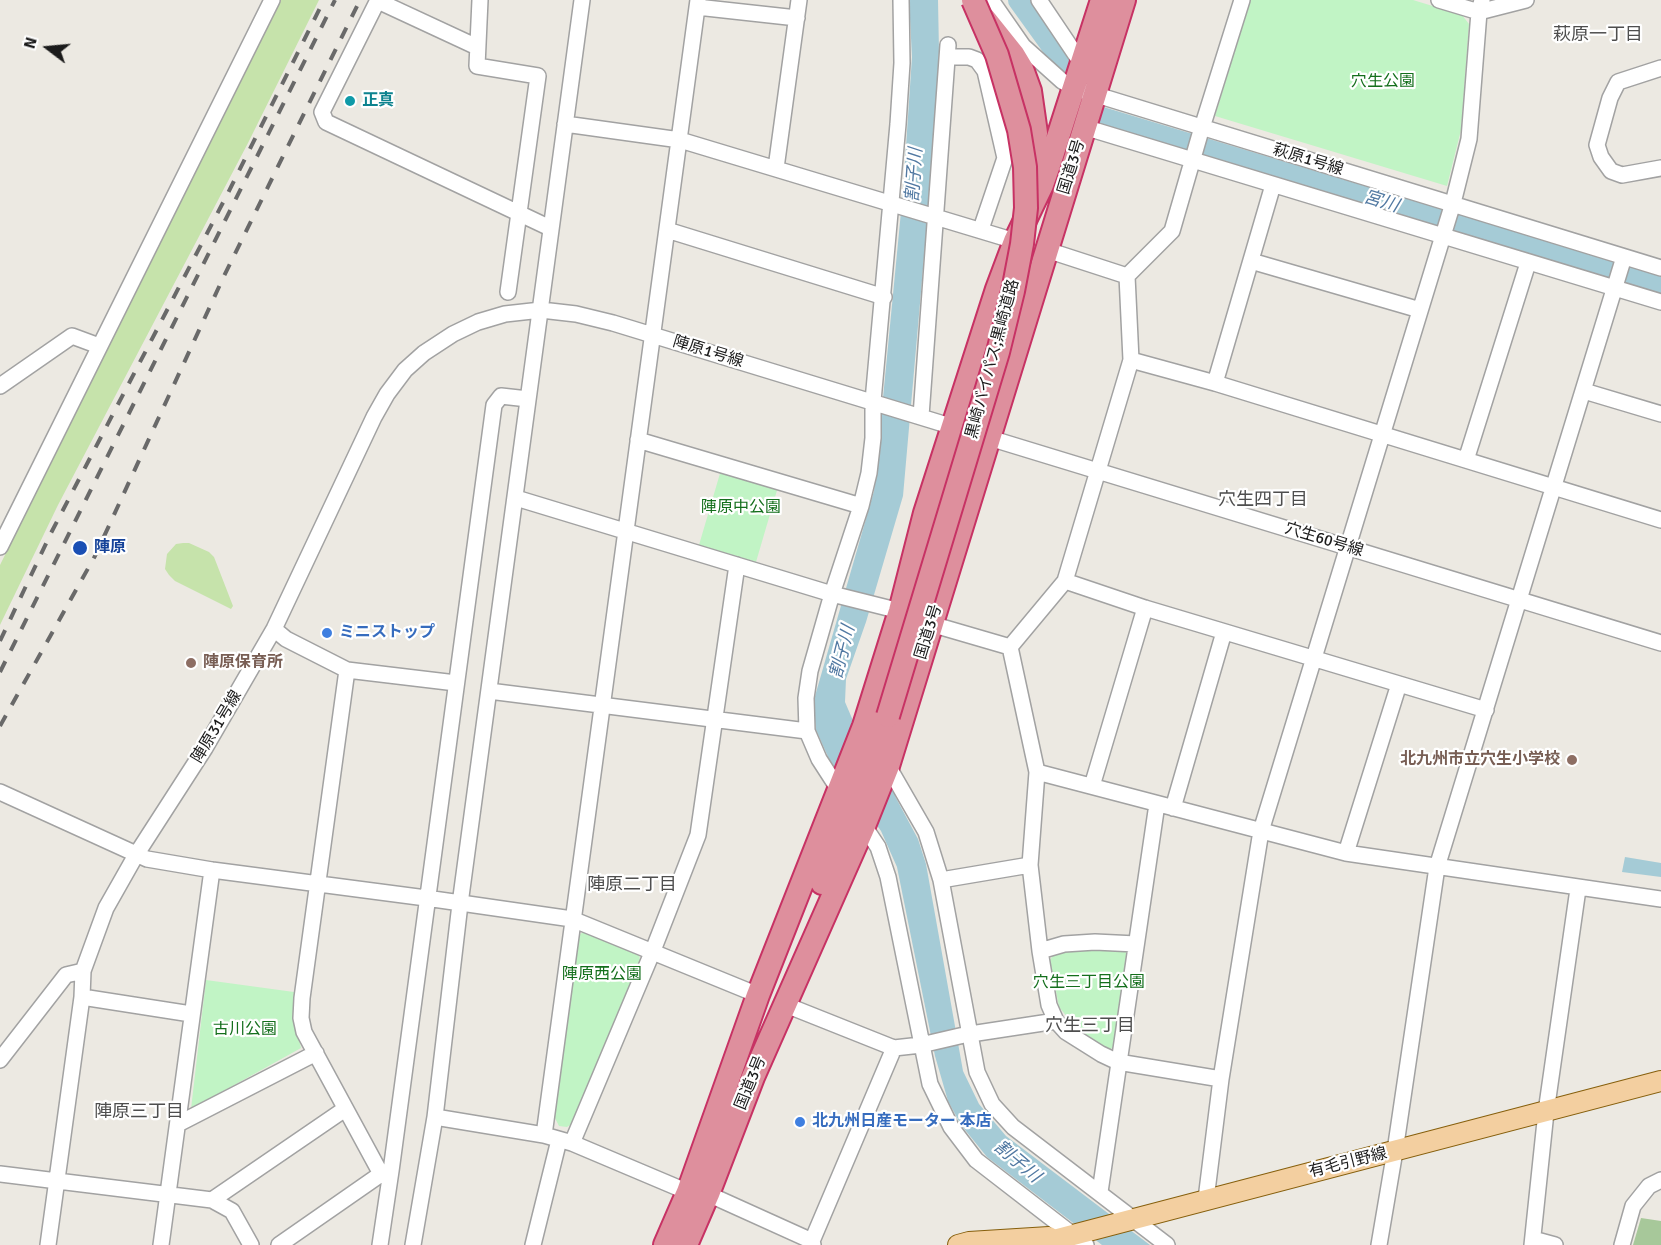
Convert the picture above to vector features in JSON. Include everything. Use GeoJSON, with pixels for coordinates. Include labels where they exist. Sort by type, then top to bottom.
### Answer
{"type":"FeatureCollection","features":[{"type":"Feature","properties":{"kind":"highway"},"geometry":{"type":"LineString","coordinates":[[966,0],[988,10],[1023,46]]}},
{"type":"Feature","properties":{"kind":"highway","name":"黒崎バイパス;黒崎道路"},"geometry":{"type":"LineString","coordinates":[[878,723],[998,352],[1022,244],[1026,207],[1025,167],[1019,130],[997,55],[973,0]]}},
{"type":"Feature","properties":{"kind":"highway","name":"国道3号"},"geometry":{"type":"LineString","coordinates":[[686,1245],[698,1193],[758,995],[840,785],[878,723],[900,611],[925,513],[997,289],[1015,241],[1042,185],[1102,0]]}},
{"type":"Feature","properties":{"kind":"highway","name":"国道3号"},"geometry":{"type":"LineString","coordinates":[[665,1245],[698,1193],[753,1077],[786,1005],[862,817],[886,769],[1124,0]]}},
{"type":"Feature","properties":{"kind":"highway"},"geometry":{"type":"LineString","coordinates":[[988,10],[1022,69],[1034,112],[1036,133],[1015,241]]}},
{"type":"Feature","properties":{"kind":"highway"},"geometry":{"type":"LineString","coordinates":[[862,817],[878,723]]}},
{"type":"Feature","properties":{"kind":"highway"},"geometry":{"type":"LineString","coordinates":[[696,1245],[698,1193]]}},
{"type":"Feature","properties":{"kind":"main road","name":"有毛引野線"},"geometry":{"type":"LineString","coordinates":[[1035,1245],[1075,1239],[1131,1220],[1206,1199],[1661,1081]]}},
{"type":"Feature","properties":{"kind":"main road"},"geometry":{"type":"LineString","coordinates":[[958,1245],[969,1242],[1075,1239]]}},
{"type":"Feature","properties":{"kind":"street"},"geometry":{"type":"LineString","coordinates":[[0,547],[6,518],[99,346],[272,0]]}},
{"type":"Feature","properties":{"kind":"street"},"geometry":{"type":"LineString","coordinates":[[480,0],[477,66],[538,76],[508,292]]}},
{"type":"Feature","properties":{"kind":"street"},"geometry":{"type":"LineString","coordinates":[[413,1245],[435,1117],[460,904],[582,0]]}},
{"type":"Feature","properties":{"kind":"street"},"geometry":{"type":"LineString","coordinates":[[776,168],[799,0]]}},
{"type":"Feature","properties":{"kind":"street"},"geometry":{"type":"LineString","coordinates":[[840,785],[819,759],[807,731],[806,698],[809,680],[869,473],[893,205],[902,63],[901,0]]}},
{"type":"Feature","properties":{"kind":"street"},"geometry":{"type":"LineString","coordinates":[[1039,0],[1082,62],[1096,94]]}},
{"type":"Feature","properties":{"kind":"street"},"geometry":{"type":"LineString","coordinates":[[1010,647],[1065,581],[1131,360],[1127,276],[1172,231],[1242,0]]}},
{"type":"Feature","properties":{"kind":"street"},"geometry":{"type":"LineString","coordinates":[[1439,0],[1481,6],[1526,0]]}},
{"type":"Feature","properties":{"kind":"street"},"geometry":{"type":"LineString","coordinates":[[477,47],[378,1],[322,112],[326,122],[550,228]]}},
{"type":"Feature","properties":{"kind":"street"},"geometry":{"type":"LineString","coordinates":[[544,1135],[698,3],[796,18]]}},
{"type":"Feature","properties":{"kind":"street"},"geometry":{"type":"LineString","coordinates":[[1206,1199],[1221,1079],[1261,831],[1420,310],[1469,139],[1481,6]]}},
{"type":"Feature","properties":{"kind":"street"},"geometry":{"type":"LineString","coordinates":[[1023,46],[1062,81],[1074,88]]}},
{"type":"Feature","properties":{"kind":"street"},"geometry":{"type":"LineString","coordinates":[[919,415],[949,51],[977,60],[985,71],[1005,158],[981,229]]}},
{"type":"Feature","properties":{"kind":"street"},"geometry":{"type":"LineString","coordinates":[[1661,68],[1618,82],[1610,98],[1597,145],[1601,157],[1611,171],[1622,175],[1661,168]]}},
{"type":"Feature","properties":{"kind":"street","name":"萩原1号線"},"geometry":{"type":"LineString","coordinates":[[1074,88],[1201,131],[1623,260],[1661,268]]}},
{"type":"Feature","properties":{"kind":"street"},"geometry":{"type":"LineString","coordinates":[[565,124],[680,140],[1015,241]]}},
{"type":"Feature","properties":{"kind":"street"},"geometry":{"type":"LineString","coordinates":[[1084,128],[1193,158],[1273,185],[1443,233],[1528,263],[1661,302]]}},
{"type":"Feature","properties":{"kind":"street"},"geometry":{"type":"LineString","coordinates":[[1215,383],[1273,185]]}},
{"type":"Feature","properties":{"kind":"street"},"geometry":{"type":"LineString","coordinates":[[667,230],[884,297]]}},
{"type":"Feature","properties":{"kind":"street"},"geometry":{"type":"LineString","coordinates":[[1047,250],[1127,276]]}},
{"type":"Feature","properties":{"kind":"street"},"geometry":{"type":"LineString","coordinates":[[1379,1245],[1437,867],[1623,260]]}},
{"type":"Feature","properties":{"kind":"street"},"geometry":{"type":"LineString","coordinates":[[1251,261],[1420,310]]}},
{"type":"Feature","properties":{"kind":"street"},"geometry":{"type":"LineString","coordinates":[[1466,460],[1528,263]]}},
{"type":"Feature","properties":{"kind":"street","name":"陣原1号線"},"geometry":{"type":"LineString","coordinates":[[541,310],[576,314],[652,335],[919,415]]}},
{"type":"Feature","properties":{"kind":"street","name":"陣原31号線"},"geometry":{"type":"LineString","coordinates":[[48,1245],[83,971],[106,908],[136,855],[206,748],[274,629],[387,394],[405,370],[453,334],[478,322],[505,314],[541,310]]}},
{"type":"Feature","properties":{"kind":"street"},"geometry":{"type":"LineString","coordinates":[[0,386],[72,336],[99,346]]}},
{"type":"Feature","properties":{"kind":"street"},"geometry":{"type":"LineString","coordinates":[[1131,360],[1215,383],[1661,520]]}},
{"type":"Feature","properties":{"kind":"street"},"geometry":{"type":"LineString","coordinates":[[1584,391],[1661,414]]}},
{"type":"Feature","properties":{"kind":"street"},"geometry":{"type":"LineString","coordinates":[[380,1245],[386,1173],[494,405],[501,396],[528,399]]}},
{"type":"Feature","properties":{"kind":"street","name":"穴生60号線"},"geometry":{"type":"LineString","coordinates":[[919,415],[1661,643]]}},
{"type":"Feature","properties":{"kind":"street"},"geometry":{"type":"LineString","coordinates":[[638,440],[861,506]]}},
{"type":"Feature","properties":{"kind":"street"},"geometry":{"type":"LineString","coordinates":[[516,498],[835,594],[900,611]]}},
{"type":"Feature","properties":{"kind":"street"},"geometry":{"type":"LineString","coordinates":[[533,1245],[565,1142],[652,953],[698,835],[737,565]]}},
{"type":"Feature","properties":{"kind":"street"},"geometry":{"type":"LineString","coordinates":[[1065,581],[1145,608],[1486,710]]}},
{"type":"Feature","properties":{"kind":"street"},"geometry":{"type":"LineString","coordinates":[[1092,786],[1145,608]]}},
{"type":"Feature","properties":{"kind":"street"},"geometry":{"type":"LineString","coordinates":[[932,624],[1010,647]]}},
{"type":"Feature","properties":{"kind":"street"},"geometry":{"type":"LineString","coordinates":[[274,629],[286,639],[347,670],[456,683]]}},
{"type":"Feature","properties":{"kind":"street"},"geometry":{"type":"LineString","coordinates":[[1173,808],[1224,632]]}},
{"type":"Feature","properties":{"kind":"street"},"geometry":{"type":"LineString","coordinates":[[1010,647],[1037,772],[1030,865],[1040,951],[1049,1005],[1056,1021],[1066,1032],[1118,1062],[1221,1079]]}},
{"type":"Feature","properties":{"kind":"street"},"geometry":{"type":"LineString","coordinates":[[347,670],[301,1018],[304,1032],[345,1108],[386,1173]]}},
{"type":"Feature","properties":{"kind":"street"},"geometry":{"type":"LineString","coordinates":[[1346,853],[1399,684]]}},
{"type":"Feature","properties":{"kind":"street"},"geometry":{"type":"LineString","coordinates":[[489,691],[807,731]]}},
{"type":"Feature","properties":{"kind":"street"},"geometry":{"type":"LineString","coordinates":[[886,769],[926,832],[941,880],[967,1034],[977,1072],[992,1104],[1012,1127],[1100,1192],[1131,1220],[1167,1245]]}},
{"type":"Feature","properties":{"kind":"street"},"geometry":{"type":"LineString","coordinates":[[1037,772],[1346,853],[1578,889],[1661,899]]}},
{"type":"Feature","properties":{"kind":"street"},"geometry":{"type":"LineString","coordinates":[[0,792],[147,859],[212,870],[572,919],[758,995]]}},
{"type":"Feature","properties":{"kind":"street"},"geometry":{"type":"LineString","coordinates":[[1100,1192],[1157,804]]}},
{"type":"Feature","properties":{"kind":"street"},"geometry":{"type":"LineString","coordinates":[[862,817],[878,847],[888,877],[925,1044],[930,1084],[951,1127],[976,1160],[1075,1239]]}},
{"type":"Feature","properties":{"kind":"street"},"geometry":{"type":"LineString","coordinates":[[941,880],[1030,865]]}},
{"type":"Feature","properties":{"kind":"street"},"geometry":{"type":"LineString","coordinates":[[161,1245],[212,870]]}},
{"type":"Feature","properties":{"kind":"street"},"geometry":{"type":"LineString","coordinates":[[1555,1245],[1532,1242],[1546,1112],[1578,889]]}},
{"type":"Feature","properties":{"kind":"street"},"geometry":{"type":"LineString","coordinates":[[1040,951],[1064,944],[1095,942],[1136,944]]}},
{"type":"Feature","properties":{"kind":"street"},"geometry":{"type":"LineString","coordinates":[[0,1060],[66,975],[83,971]]}},
{"type":"Feature","properties":{"kind":"street"},"geometry":{"type":"LineString","coordinates":[[81,997],[191,1014]]}},
{"type":"Feature","properties":{"kind":"street"},"geometry":{"type":"LineString","coordinates":[[786,1005],[894,1048],[925,1044],[967,1034],[1056,1021]]}},
{"type":"Feature","properties":{"kind":"street"},"geometry":{"type":"LineString","coordinates":[[435,1117],[544,1135],[565,1142],[698,1193],[812,1243],[894,1048]]}},
{"type":"Feature","properties":{"kind":"street"},"geometry":{"type":"LineString","coordinates":[[178,1124],[316,1053]]}},
{"type":"Feature","properties":{"kind":"street"},"geometry":{"type":"LineString","coordinates":[[212,1200],[345,1108]]}},
{"type":"Feature","properties":{"kind":"street"},"geometry":{"type":"LineString","coordinates":[[279,1245],[386,1173]]}},
{"type":"Feature","properties":{"kind":"street"},"geometry":{"type":"LineString","coordinates":[[0,1174],[212,1200],[232,1211],[251,1245]]}},
{"type":"Feature","properties":{"kind":"street"},"geometry":{"type":"LineString","coordinates":[[1622,1245],[1633,1206],[1649,1186],[1661,1180]]}},
{"type":"Feature","properties":{"kind":"green space"},"geometry":{"type":"Polygon","coordinates":[[[281,0],[319,0],[248,143],[58,505],[0,625],[0,565],[281,0]]]}},
{"type":"Feature","properties":{"kind":"green space","name":"穴生公園"},"geometry":{"type":"Polygon","coordinates":[[[1250,0],[1413,0],[1462,15],[1469,24],[1461,130],[1447,186],[1215,116],[1250,0]]]}},
{"type":"Feature","properties":{"kind":"green space","name":"陣原中公園"},"geometry":{"type":"Polygon","coordinates":[[[721,470],[778,487],[756,562],[699,545],[721,470]]]}},
{"type":"Feature","properties":{"kind":"green space"},"geometry":{"type":"Polygon","coordinates":[[[189,543],[209,552],[214,557],[233,606],[231,609],[175,581],[169,575],[165,569],[167,554],[176,544],[189,543]]]}},
{"type":"Feature","properties":{"kind":"green space","name":"陣原西公園"},"geometry":{"type":"Polygon","coordinates":[[[583,932],[639,953],[640,961],[573,1123],[567,1127],[559,1126],[554,1116],[578,936],[583,932]]]}},
{"type":"Feature","properties":{"kind":"green space","name":"穴生三丁目公園"},"geometry":{"type":"Polygon","coordinates":[[[1079,947],[1124,948],[1128,954],[1114,1047],[1109,1050],[1077,1029],[1059,1007],[1050,960],[1054,954],[1079,947]]]}},
{"type":"Feature","properties":{"kind":"green space","name":"古川公園"},"geometry":{"type":"Polygon","coordinates":[[[206,980],[294,992],[293,1013],[301,1048],[191,1109],[206,980]]]}},
{"type":"Feature","properties":{"kind":"green space"},"geometry":{"type":"Polygon","coordinates":[[[1641,1218],[1661,1221],[1661,1245],[1633,1245],[1641,1218]]]}},
{"type":"Feature","properties":{"kind":"water","name":"割子川"},"geometry":{"type":"Polygon","coordinates":[[[909,0],[938,0],[939,52],[937,110],[903,496],[866,622],[846,679],[845,702],[854,723],[885,773],[918,839],[926,864],[963,1071],[979,1104],[1006,1136],[1150,1245],[1102,1245],[987,1157],[961,1125],[948,1101],[935,1056],[897,867],[881,831],[829,759],[816,730],[813,703],[874,491],[903,191],[912,57],[909,0]]]}},
{"type":"Feature","properties":{"kind":"water"},"geometry":{"type":"Polygon","coordinates":[[[1010,0],[1028,0],[1063,49],[1058,67],[1010,0]]]}},
{"type":"Feature","properties":{"kind":"water"},"geometry":{"type":"Polygon","coordinates":[[[1625,857],[1661,863],[1661,877],[1622,872],[1625,857]]]}},
{"type":"Feature","properties":{"kind":"waterway","name":"宮川"},"geometry":{"type":"LineString","coordinates":[[1019,0],[1063,61]]}},
{"type":"Feature","properties":{"kind":"waterway","name":"宮川"},"geometry":{"type":"LineString","coordinates":[[1102,118],[1661,287]]}},
{"type":"Feature","properties":{"kind":"railway"},"geometry":{"type":"LineString","coordinates":[[0,641],[51,533],[228,193],[324,0]]}},
{"type":"Feature","properties":{"kind":"railway"},"geometry":{"type":"LineString","coordinates":[[0,672],[335,0]]}},
{"type":"Feature","properties":{"kind":"railway"},"geometry":{"type":"LineString","coordinates":[[0,726],[95,556],[224,276],[360,0]]}},
{"type":"Feature","properties":{"kind":"place","name":"正真"},"geometry":{"type":"Point","coordinates":[350,101]}},
{"type":"Feature","properties":{"kind":"place","name":"陣原"},"geometry":{"type":"Point","coordinates":[80,548]}},
{"type":"Feature","properties":{"kind":"place","name":"ミニストップ"},"geometry":{"type":"Point","coordinates":[327,633]}},
{"type":"Feature","properties":{"kind":"place","name":"陣原保育所"},"geometry":{"type":"Point","coordinates":[191,663]}},
{"type":"Feature","properties":{"kind":"place","name":"北九州市立穴生小学校"},"geometry":{"type":"Point","coordinates":[1572,760]}},
{"type":"Feature","properties":{"kind":"place","name":"北九州日産モーター 本店"},"geometry":{"type":"Point","coordinates":[800,1122]}},
{"type":"Feature","properties":{"kind":"district","name":"萩原一丁目"},"geometry":{"type":"Point","coordinates":[1598,35]}},
{"type":"Feature","properties":{"kind":"district","name":"穴生四丁目"},"geometry":{"type":"Point","coordinates":[1263,500]}},
{"type":"Feature","properties":{"kind":"district","name":"陣原二丁目"},"geometry":{"type":"Point","coordinates":[632,885]}},
{"type":"Feature","properties":{"kind":"district","name":"穴生三丁目"},"geometry":{"type":"Point","coordinates":[1090,1026]}},
{"type":"Feature","properties":{"kind":"district","name":"陣原三丁目"},"geometry":{"type":"Point","coordinates":[139,1112]}}]}
